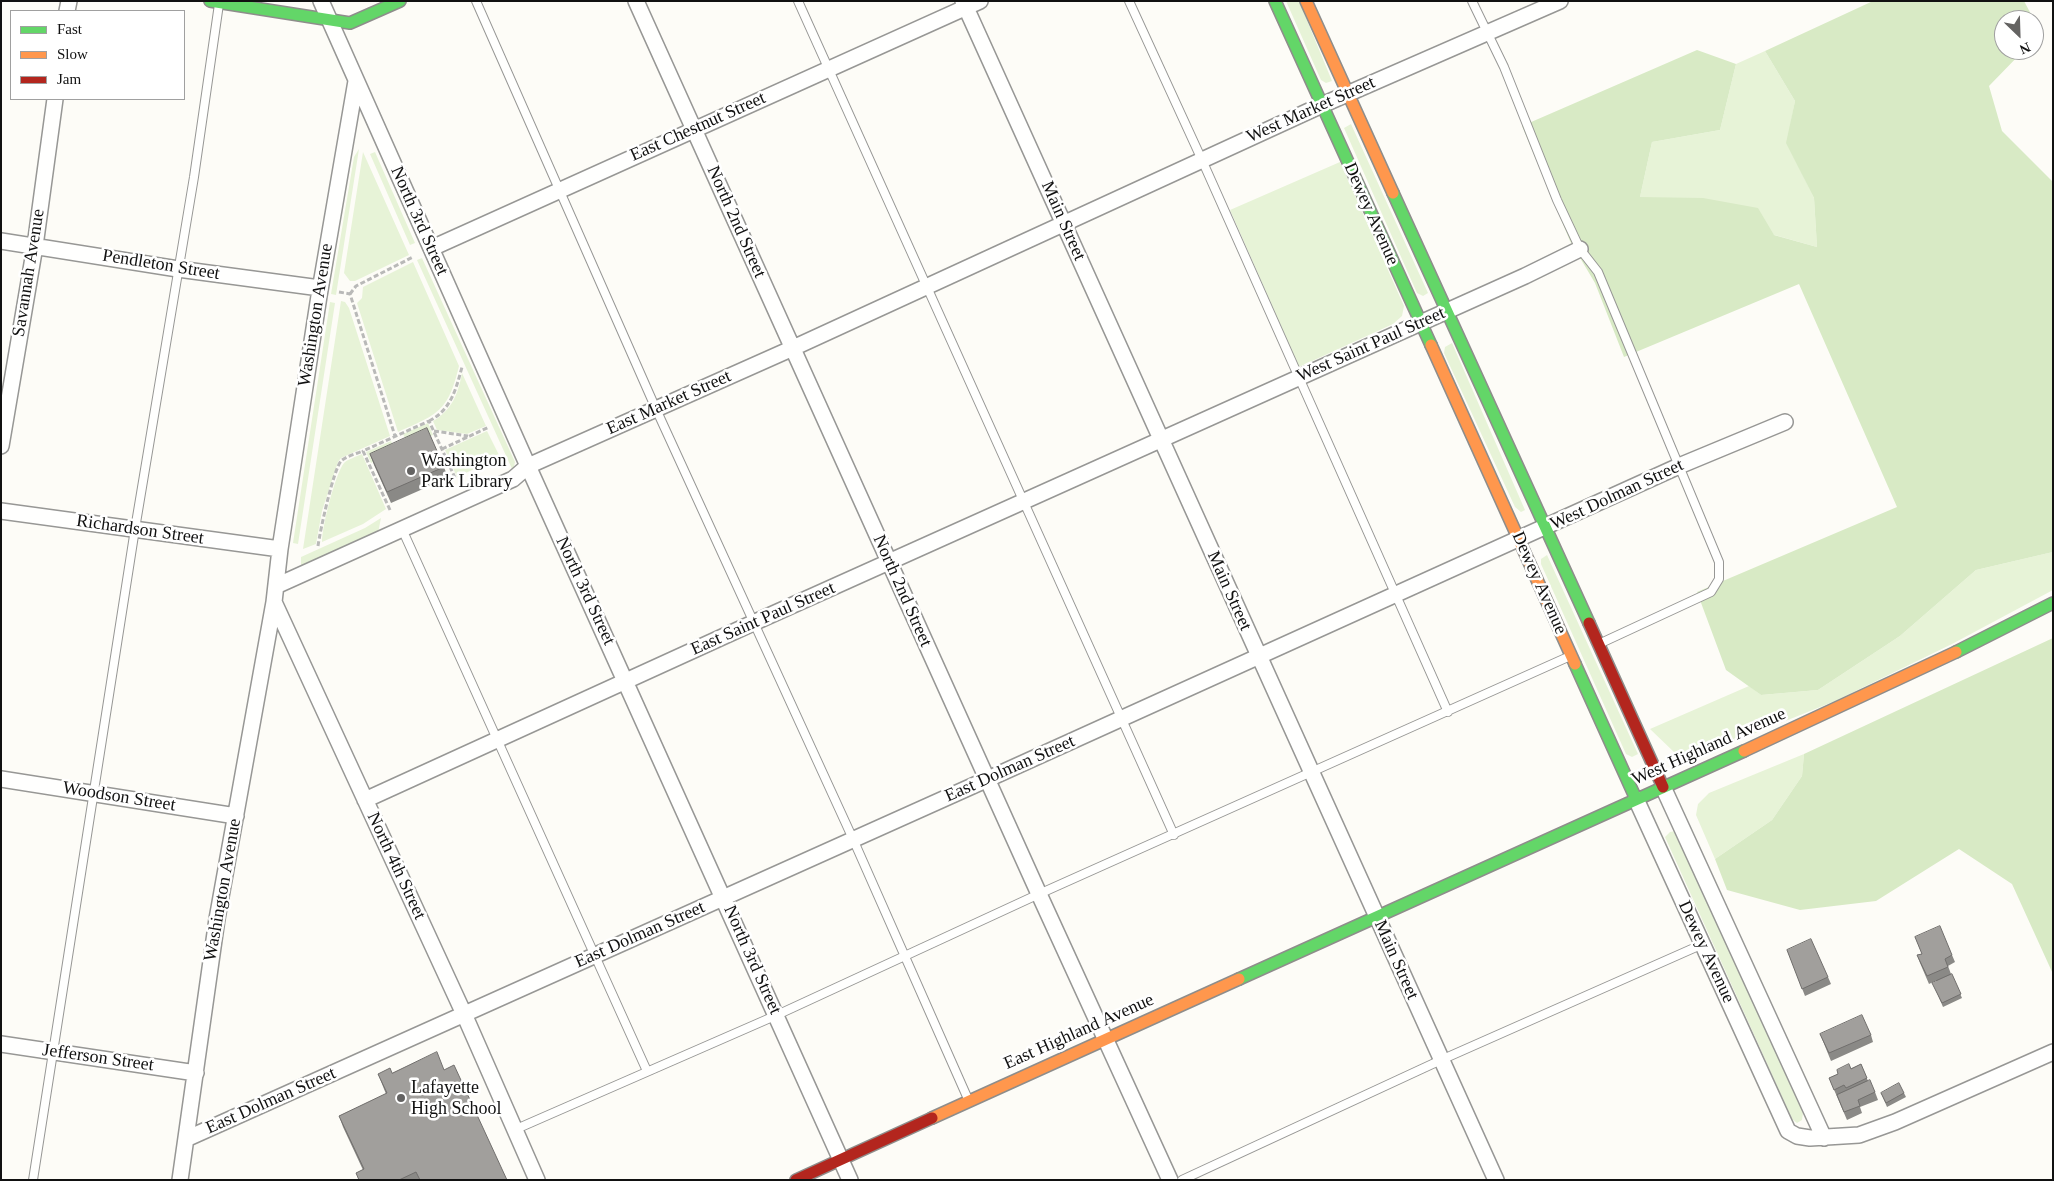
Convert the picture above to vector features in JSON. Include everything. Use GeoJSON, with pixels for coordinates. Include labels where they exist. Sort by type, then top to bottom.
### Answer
{"type":"FeatureCollection","features":[{"type":"Feature","properties":{"kind":"street","name":"North 3rd Street"},"geometry":{"type":"LineString","coordinates":[[321,1],[850,1180]]}},
{"type":"Feature","properties":{"kind":"street"},"geometry":{"type":"LineString","coordinates":[[214,2],[330,22],[350,23],[400,1]]}},
{"type":"Feature","properties":{"kind":"street","name":"North 2nd Street"},"geometry":{"type":"LineString","coordinates":[[636,1],[1170,1180]]}},
{"type":"Feature","properties":{"kind":"street","name":"East Chestnut Street"},"geometry":{"type":"LineString","coordinates":[[432,248],[828,69],[964,5],[980,1]]}},
{"type":"Feature","properties":{"kind":"street","name":"Dewey Avenue"},"geometry":{"type":"LineString","coordinates":[[1275,1],[1788,1131],[1797,1136],[1810,1138],[1859,1134],[1895,1122],[2053,1052]]}},
{"type":"Feature","properties":{"kind":"street","name":"Dewey Avenue"},"geometry":{"type":"LineString","coordinates":[[1306,1],[1824,1138]]}},
{"type":"Feature","properties":{"kind":"street","name":"West Market Street"},"geometry":{"type":"LineString","coordinates":[[1064,222],[1348,93],[1560,1]]}},
{"type":"Feature","properties":{"kind":"street","name":"Main Street"},"geometry":{"type":"LineString","coordinates":[[964,5],[1064,222],[1441,1060],[1475,1129],[1496,1180]]}},
{"type":"Feature","properties":{"kind":"street","name":"Washington Avenue"},"geometry":{"type":"LineString","coordinates":[[280,549],[320,288],[356,81]]}},
{"type":"Feature","properties":{"kind":"street","name":"Savannah Avenue"},"geometry":{"type":"LineString","coordinates":[[1,446],[34,246],[55,100]]}},
{"type":"Feature","properties":{"kind":"street","name":"East Market Street"},"geometry":{"type":"LineString","coordinates":[[276,586],[513,479],[528,466],[793,348],[1064,222]]}},
{"type":"Feature","properties":{"kind":"street","name":"Pendleton Street"},"geometry":{"type":"LineString","coordinates":[[1,240],[178,269],[320,288]]}},
{"type":"Feature","properties":{"kind":"street","name":"West Saint Paul Street"},"geometry":{"type":"LineString","coordinates":[[1161,440],[1525,276],[1580,249]]}},
{"type":"Feature","properties":{"kind":"street","name":"West Dolman Street"},"geometry":{"type":"LineString","coordinates":[[1258,656],[1679,466],[1785,422]]}},
{"type":"Feature","properties":{"kind":"street","name":"East Saint Paul Street"},"geometry":{"type":"LineString","coordinates":[[365,800],[626,680],[1161,440]]}},
{"type":"Feature","properties":{"kind":"street","name":"Richardson Street"},"geometry":{"type":"LineString","coordinates":[[1,511],[280,549]]}},
{"type":"Feature","properties":{"kind":"street"},"geometry":{"type":"LineString","coordinates":[[274,602],[280,549]]}},
{"type":"Feature","properties":{"kind":"street","name":"Washington Avenue"},"geometry":{"type":"LineString","coordinates":[[180,1180],[217,918],[274,602]]}},
{"type":"Feature","properties":{"kind":"street","name":"North 4th Street"},"geometry":{"type":"LineString","coordinates":[[274,602],[464,1014],[536,1180]]}},
{"type":"Feature","properties":{"kind":"street","name":"West Highland Avenue"},"geometry":{"type":"LineString","coordinates":[[1377,918],[1933,664],[2053,603]]}},
{"type":"Feature","properties":{"kind":"street","name":"East Dolman Street"},"geometry":{"type":"LineString","coordinates":[[186,1139],[1258,656]]}},
{"type":"Feature","properties":{"kind":"street","name":"Woodson Street"},"geometry":{"type":"LineString","coordinates":[[1,778],[236,816]]}},
{"type":"Feature","properties":{"kind":"street","name":"East Highland Avenue"},"geometry":{"type":"LineString","coordinates":[[796,1180],[1377,918]]}},
{"type":"Feature","properties":{"kind":"street","name":"Jefferson Street"},"geometry":{"type":"LineString","coordinates":[[1,1044],[196,1073]]}},
{"type":"Feature","properties":{"kind":"lane"},"geometry":{"type":"LineString","coordinates":[[476,1],[656,409],[853,839],[969,1101]]}},
{"type":"Feature","properties":{"kind":"lane"},"geometry":{"type":"LineString","coordinates":[[798,1],[925,287],[1174,835]]}},
{"type":"Feature","properties":{"kind":"lane"},"geometry":{"type":"LineString","coordinates":[[1129,1],[1202,160],[1448,712]]}},
{"type":"Feature","properties":{"kind":"lane"},"geometry":{"type":"LineString","coordinates":[[1472,1],[1504,67],[1557,200],[1580,249],[1598,272],[1719,562],[1720,580],[1712,592],[1598,644]]}},
{"type":"Feature","properties":{"kind":"lane"},"geometry":{"type":"LineString","coordinates":[[33,1180],[135,529],[194,177],[214,2]]}},
{"type":"Feature","properties":{"kind":"lane"},"geometry":{"type":"LineString","coordinates":[[402,529],[647,1072]]}},
{"type":"Feature","properties":{"kind":"lane"},"geometry":{"type":"LineString","coordinates":[[514,1130],[777,1015],[1039,894],[1572,655]]}},
{"type":"Feature","properties":{"kind":"lane"},"geometry":{"type":"LineString","coordinates":[[1182,1180],[1441,1060],[1704,944]]}},
{"type":"Feature","properties":{"kind":"path"},"geometry":{"type":"LineString","coordinates":[[350,294],[356,286],[413,257]]}},
{"type":"Feature","properties":{"kind":"path"},"geometry":{"type":"LineString","coordinates":[[339,292],[350,294]]}},
{"type":"Feature","properties":{"kind":"path"},"geometry":{"type":"LineString","coordinates":[[350,294],[395,436]]}},
{"type":"Feature","properties":{"kind":"path"},"geometry":{"type":"LineString","coordinates":[[318,546],[329,497],[338,467],[344,459],[441,414],[453,397],[462,366]]}},
{"type":"Feature","properties":{"kind":"path"},"geometry":{"type":"LineString","coordinates":[[429,421],[456,480]]}},
{"type":"Feature","properties":{"kind":"path"},"geometry":{"type":"LineString","coordinates":[[442,449],[489,427]]}},
{"type":"Feature","properties":{"kind":"path"},"geometry":{"type":"LineString","coordinates":[[434,431],[469,436]]}},
{"type":"Feature","properties":{"kind":"path"},"geometry":{"type":"LineString","coordinates":[[363,451],[390,510]]}},
{"type":"Feature","properties":{"kind":"green space"},"geometry":{"type":"Polygon","coordinates":[[[1286,1],[1299,1],[1332,81],[1326,83],[1321,80],[1286,1]]]}},
{"type":"Feature","properties":{"kind":"green space"},"geometry":{"type":"Polygon","coordinates":[[[1873,1],[2024,1],[2029,10],[1994,10],[1994,60],[2014,60],[1989,86],[2002,131],[2053,182],[2053,552],[1976,570],[1900,636],[1818,690],[1761,695],[1726,670],[1697,592],[1897,507],[1799,284],[1624,357],[1595,283],[1570,241],[1522,126],[1697,50],[1736,64],[1720,130],[1652,142],[1640,197],[1703,198],[1758,208],[1774,235],[1817,247],[1814,198],[1786,143],[1795,101],[1765,51],[1873,1]]]}},
{"type":"Feature","properties":{"kind":"green space"},"geometry":{"type":"Polygon","coordinates":[[[1765,51],[1795,101],[1787,143],[1814,198],[1817,247],[1640,197],[1652,142],[1720,130],[1736,64],[1765,51]]]}},
{"type":"Feature","properties":{"kind":"green space"},"geometry":{"type":"Polygon","coordinates":[[[1351,124],[1428,293],[1423,296],[1417,293],[1344,128],[1351,124]]]}},
{"type":"Feature","properties":{"kind":"green space"},"geometry":{"type":"Polygon","coordinates":[[[359,149],[336,295],[331,294],[354,157],[359,149]]]}},
{"type":"Feature","properties":{"kind":"green space"},"geometry":{"type":"Polygon","coordinates":[[[363,152],[409,255],[355,281],[350,281],[344,273],[363,152]]]}},
{"type":"Feature","properties":{"kind":"green space"},"geometry":{"type":"Polygon","coordinates":[[[375,152],[415,243],[410,245],[370,154],[375,152]]]}},
{"type":"Feature","properties":{"kind":"green space"},"geometry":{"type":"Polygon","coordinates":[[[1340,162],[1404,306],[1402,316],[1393,324],[1299,367],[1230,210],[1340,162]]]}},
{"type":"Feature","properties":{"kind":"green space"},"geometry":{"type":"Polygon","coordinates":[[[422,258],[515,462],[513,471],[417,260],[422,258]]]}},
{"type":"Feature","properties":{"kind":"green space"},"geometry":{"type":"Polygon","coordinates":[[[413,262],[459,366],[450,393],[439,409],[423,421],[398,432],[357,303],[362,298],[363,287],[413,262]]]}},
{"type":"Feature","properties":{"kind":"green space"},"geometry":{"type":"Polygon","coordinates":[[[341,301],[345,302],[349,308],[390,436],[341,458],[322,511],[316,544],[303,549],[341,301]]]}},
{"type":"Feature","properties":{"kind":"green space"},"geometry":{"type":"Polygon","coordinates":[[[330,302],[335,303],[298,544],[293,543],[330,302]]]}},
{"type":"Feature","properties":{"kind":"green space"},"geometry":{"type":"Polygon","coordinates":[[[1452,343],[1525,510],[1521,512],[1515,507],[1444,353],[1445,347],[1452,343]]]}},
{"type":"Feature","properties":{"kind":"green space"},"geometry":{"type":"Polygon","coordinates":[[[462,373],[486,426],[467,434],[437,430],[433,421],[445,412],[453,401],[462,373]]]}},
{"type":"Feature","properties":{"kind":"green space"},"geometry":{"type":"Polygon","coordinates":[[[428,423],[433,435],[409,446],[403,434],[428,423]]]}},
{"type":"Feature","properties":{"kind":"green space"},"geometry":{"type":"Polygon","coordinates":[[[487,431],[500,457],[457,477],[445,450],[487,431]]]}},
{"type":"Feature","properties":{"kind":"green space"},"geometry":{"type":"Polygon","coordinates":[[[391,441],[396,452],[371,463],[366,452],[391,441]]]}},
{"type":"Feature","properties":{"kind":"green space"},"geometry":{"type":"Polygon","coordinates":[[[362,454],[386,509],[363,524],[322,542],[324,525],[340,469],[344,463],[362,454]]]}},
{"type":"Feature","properties":{"kind":"green space"},"geometry":{"type":"Polygon","coordinates":[[[381,518],[378,533],[301,567],[301,557],[365,528],[381,518]]]}},
{"type":"Feature","properties":{"kind":"green space"},"geometry":{"type":"Polygon","coordinates":[[[2053,552],[2053,590],[1952,644],[1835,701],[1696,757],[1675,753],[1650,729],[1749,686],[1761,695],[1818,690],[1900,636],[1976,570],[2053,552]]]}},
{"type":"Feature","properties":{"kind":"green space"},"geometry":{"type":"Polygon","coordinates":[[[1547,555],[1638,754],[1632,757],[1626,754],[1541,564],[1541,559],[1547,555]]]}},
{"type":"Feature","properties":{"kind":"green space"},"geometry":{"type":"Polygon","coordinates":[[[2053,638],[2053,974],[2012,884],[1959,849],[1876,901],[1800,910],[1727,890],[1715,859],[1772,820],[1802,776],[1804,754],[2053,638]]]}},
{"type":"Feature","properties":{"kind":"green space"},"geometry":{"type":"Polygon","coordinates":[[[1804,754],[1802,776],[1772,820],[1715,859],[1696,815],[1698,804],[1709,793],[1804,754]]]}},
{"type":"Feature","properties":{"kind":"green space"},"geometry":{"type":"Polygon","coordinates":[[[1676,831],[1803,1113],[1802,1120],[1797,1123],[1792,1119],[1665,837],[1670,832],[1676,831]]]}},
{"type":"Feature","properties":{"kind":"building","name":"Washington Park Library"},"geometry":{"type":"Polygon","coordinates":[[[427,428],[444,467],[387,492],[370,454],[427,428]]]}},
{"type":"Feature","properties":{"kind":"building"},"geometry":{"type":"Polygon","coordinates":[[[1940,926],[1952,955],[1945,959],[1948,967],[1927,976],[1917,955],[1922,954],[1915,937],[1940,926]]]}},
{"type":"Feature","properties":{"kind":"building"},"geometry":{"type":"Polygon","coordinates":[[[1811,939],[1828,977],[1802,989],[1787,950],[1811,939]]]}},
{"type":"Feature","properties":{"kind":"building"},"geometry":{"type":"Polygon","coordinates":[[[1952,974],[1961,994],[1942,1003],[1932,983],[1952,974]]]}},
{"type":"Feature","properties":{"kind":"building"},"geometry":{"type":"Polygon","coordinates":[[[1862,1015],[1871,1035],[1829,1053],[1820,1034],[1862,1015]]]}},
{"type":"Feature","properties":{"kind":"building","name":"Lafayette High School"},"geometry":{"type":"Polygon","coordinates":[[[437,1052],[444,1070],[454,1065],[507,1180],[420,1180],[416,1172],[399,1180],[359,1180],[356,1173],[364,1169],[339,1116],[387,1093],[378,1074],[390,1068],[392,1073],[437,1052]]]}},
{"type":"Feature","properties":{"kind":"building"},"geometry":{"type":"Polygon","coordinates":[[[1849,1064],[1851,1069],[1861,1064],[1867,1078],[1846,1088],[1844,1085],[1834,1090],[1829,1078],[1838,1074],[1837,1070],[1849,1064]]]}},
{"type":"Feature","properties":{"kind":"building"},"geometry":{"type":"Polygon","coordinates":[[[1870,1080],[1875,1092],[1858,1100],[1860,1106],[1844,1112],[1837,1095],[1870,1080]]]}},
{"type":"Feature","properties":{"kind":"building"},"geometry":{"type":"Polygon","coordinates":[[[1899,1083],[1904,1093],[1886,1103],[1881,1093],[1899,1083]]]}},
{"type":"Feature","properties":{"kind":"traffic: fast"},"geometry":{"type":"LineString","coordinates":[[210,1],[350,23],[400,1]]}},
{"type":"Feature","properties":{"kind":"traffic: fast"},"geometry":{"type":"LineString","coordinates":[[1275,1],[1431,345]]}},
{"type":"Feature","properties":{"kind":"traffic: fast"},"geometry":{"type":"LineString","coordinates":[[1393,193],[1589,623]]}},
{"type":"Feature","properties":{"kind":"traffic: fast"},"geometry":{"type":"LineString","coordinates":[[1956,652],[2053,603]]}},
{"type":"Feature","properties":{"kind":"traffic: fast"},"geometry":{"type":"LineString","coordinates":[[1575,664],[1636,799]]}},
{"type":"Feature","properties":{"kind":"traffic: fast"},"geometry":{"type":"LineString","coordinates":[[1239,979],[1744,751]]}},
{"type":"Feature","properties":{"kind":"traffic: slow"},"geometry":{"type":"LineString","coordinates":[[1306,1],[1393,193]]}},
{"type":"Feature","properties":{"kind":"traffic: slow"},"geometry":{"type":"LineString","coordinates":[[1431,345],[1575,664]]}},
{"type":"Feature","properties":{"kind":"traffic: slow"},"geometry":{"type":"LineString","coordinates":[[1744,751],[1956,652]]}},
{"type":"Feature","properties":{"kind":"traffic: slow"},"geometry":{"type":"LineString","coordinates":[[932,1118],[1239,979]]}},
{"type":"Feature","properties":{"kind":"traffic: jam"},"geometry":{"type":"LineString","coordinates":[[1589,623],[1663,787]]}},
{"type":"Feature","properties":{"kind":"traffic: jam"},"geometry":{"type":"LineString","coordinates":[[796,1180],[932,1118]]}},
{"type":"Feature","properties":{"kind":"place","name":"Washington Park Library"},"geometry":{"type":"Point","coordinates":[411,471]}},
{"type":"Feature","properties":{"kind":"place","name":"Lafayette High School"},"geometry":{"type":"Point","coordinates":[401,1098]}}]}
